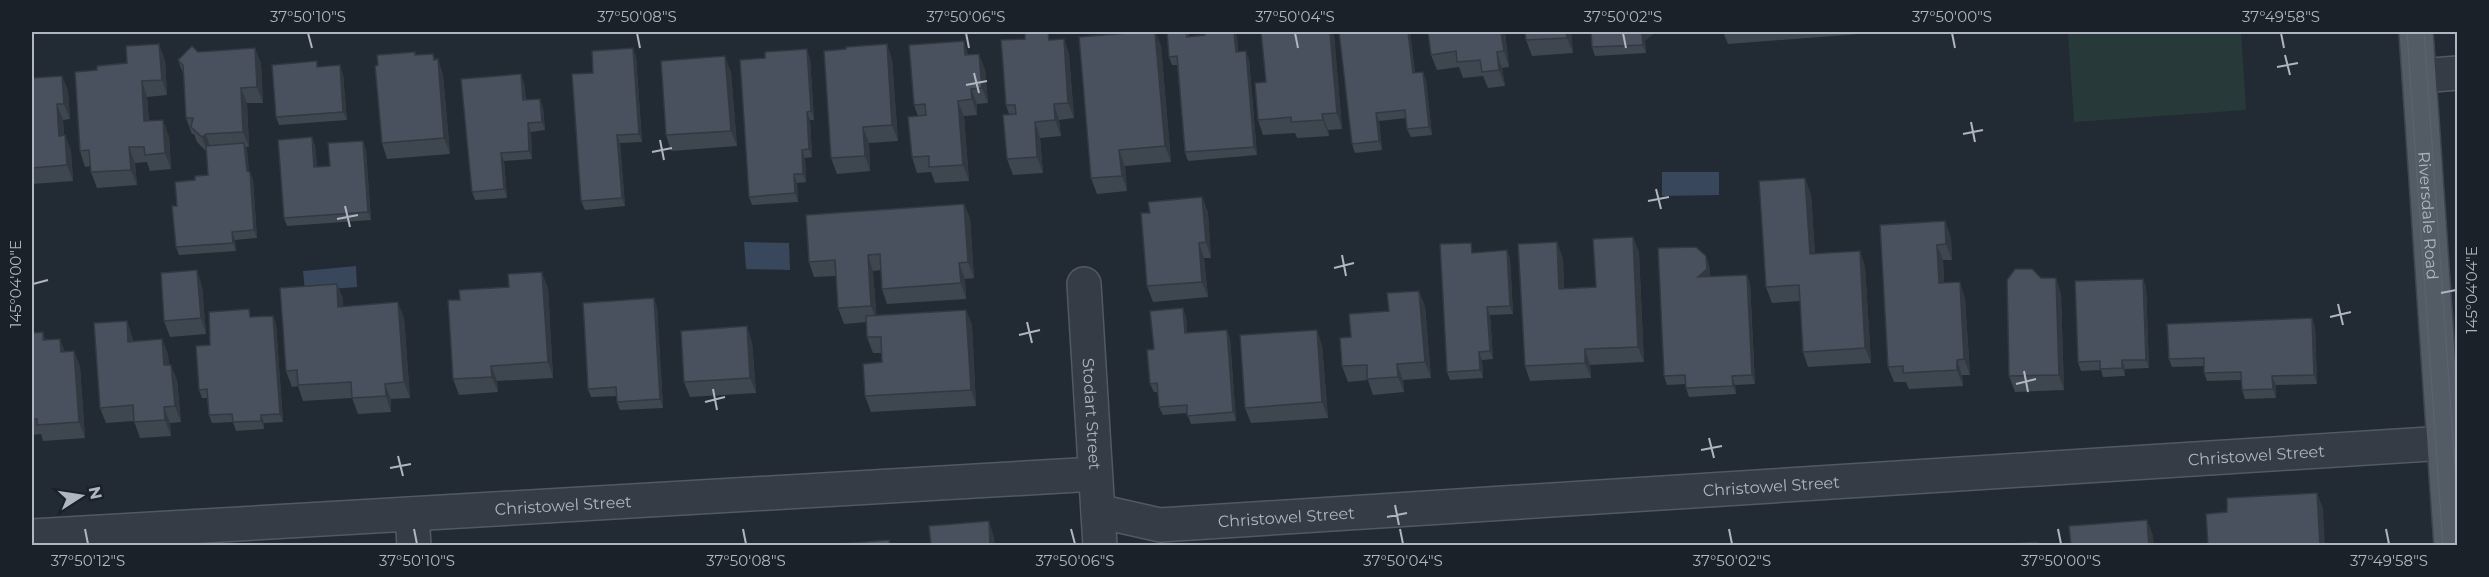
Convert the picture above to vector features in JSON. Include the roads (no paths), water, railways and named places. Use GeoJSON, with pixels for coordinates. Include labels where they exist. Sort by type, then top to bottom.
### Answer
{"type":"FeatureCollection","features":[{"type":"Feature","properties":{"kind":"main road","name":"Riversdale Road"},"geometry":{"type":"LineString","coordinates":[[2416,32],[2449,381],[2445,442],[2451,546]]}},
{"type":"Feature","properties":{"kind":"street"},"geometry":{"type":"LineString","coordinates":[[2419,76],[2457,73]]}},
{"type":"Feature","properties":{"kind":"street","name":"Stodart Street"},"geometry":{"type":"LineString","coordinates":[[1084,284],[1100,546]]}},
{"type":"Feature","properties":{"kind":"street","name":"Christowel Street"},"geometry":{"type":"LineString","coordinates":[[1098,511],[1160,525],[2445,442]]}},
{"type":"Feature","properties":{"kind":"street","name":"Christowel Street"},"geometry":{"type":"LineString","coordinates":[[32,536],[413,530],[1095,474]]}},
{"type":"Feature","properties":{"kind":"water"},"geometry":{"type":"Polygon","coordinates":[[[1662,172],[1719,172],[1719,195],[1662,196],[1662,172]]]}},
{"type":"Feature","properties":{"kind":"water"},"geometry":{"type":"Polygon","coordinates":[[[744,242],[789,243],[790,270],[746,269],[744,242]]]}},
{"type":"Feature","properties":{"kind":"water"},"geometry":{"type":"Polygon","coordinates":[[[356,266],[357,287],[305,291],[303,271],[356,266]]]}},
{"type":"Feature","properties":{"kind":"tram line"},"geometry":{"type":"LineString","coordinates":[[2407,32],[2443,546]]}},
{"type":"Feature","properties":{"kind":"tram line"},"geometry":{"type":"LineString","coordinates":[[2424,32],[2458,508]]}}]}
